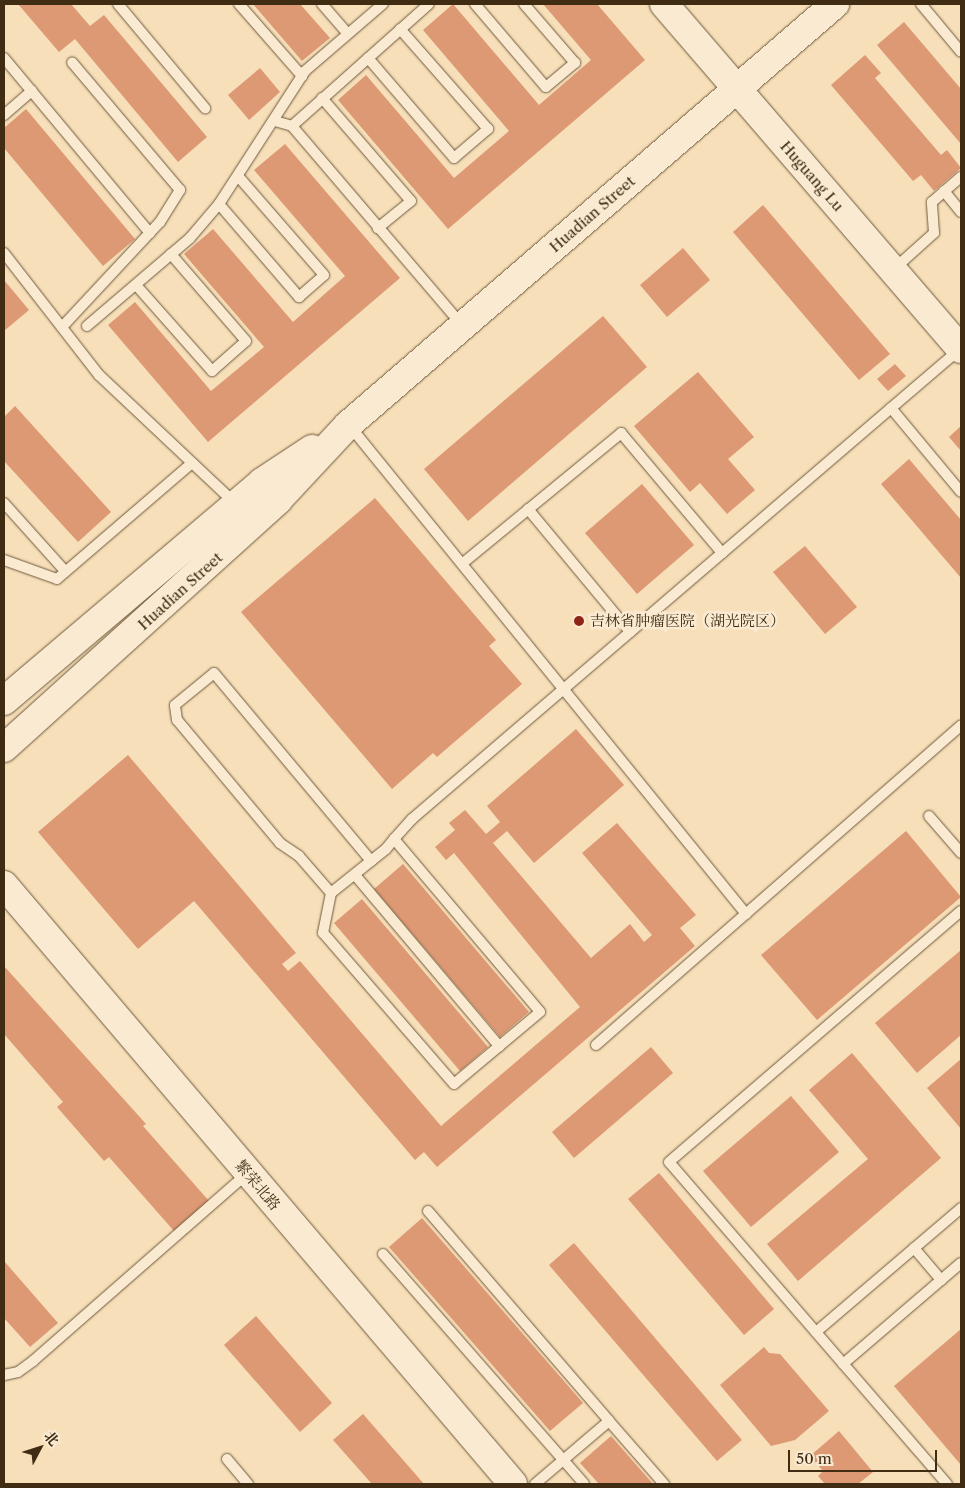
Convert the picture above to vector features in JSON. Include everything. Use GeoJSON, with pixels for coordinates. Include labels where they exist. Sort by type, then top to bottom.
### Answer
{"type":"FeatureCollection","features":[{"type":"Feature","properties":{"kind":"street","name":"Huguang Lu"},"geometry":{"type":"LineString","coordinates":[[664,4],[961,349]]}},
{"type":"Feature","properties":{"kind":"street","name":"Huadian Street"},"geometry":{"type":"LineString","coordinates":[[4,701],[236,504],[348,425],[835,4]]}},
{"type":"Feature","properties":{"kind":"street","name":"Huadian Street"},"geometry":{"type":"LineString","coordinates":[[4,748],[278,500],[348,425]]}},
{"type":"Feature","properties":{"kind":"street","name":"繁荣北路"},"geometry":{"type":"LineString","coordinates":[[4,885],[512,1484]]}},
{"type":"Feature","properties":{"kind":"lane"},"geometry":{"type":"LineString","coordinates":[[118,4],[205,108]]}},
{"type":"Feature","properties":{"kind":"lane"},"geometry":{"type":"LineString","coordinates":[[240,4],[302,76]]}},
{"type":"Feature","properties":{"kind":"lane"},"geometry":{"type":"LineString","coordinates":[[322,4],[347,33]]}},
{"type":"Feature","properties":{"kind":"lane"},"geometry":{"type":"LineString","coordinates":[[87,326],[171,254],[219,204],[276,121],[302,76],[380,4]]}},
{"type":"Feature","properties":{"kind":"lane"},"geometry":{"type":"LineString","coordinates":[[292,126],[430,4]]}},
{"type":"Feature","properties":{"kind":"lane"},"geometry":{"type":"LineString","coordinates":[[475,4],[546,87],[575,63],[524,4]]}},
{"type":"Feature","properties":{"kind":"lane"},"geometry":{"type":"LineString","coordinates":[[921,4],[961,52]]}},
{"type":"Feature","properties":{"kind":"lane"},"geometry":{"type":"LineString","coordinates":[[368,58],[454,158],[488,130],[400,29]]}},
{"type":"Feature","properties":{"kind":"lane"},"geometry":{"type":"LineString","coordinates":[[4,58],[150,233]]}},
{"type":"Feature","properties":{"kind":"lane"},"geometry":{"type":"LineString","coordinates":[[62,327],[150,233],[180,190],[72,62]]}},
{"type":"Feature","properties":{"kind":"lane"},"geometry":{"type":"LineString","coordinates":[[4,115],[32,91]]}},
{"type":"Feature","properties":{"kind":"lane"},"geometry":{"type":"LineString","coordinates":[[322,98],[411,201],[378,228]]}},
{"type":"Feature","properties":{"kind":"lane"},"geometry":{"type":"LineString","coordinates":[[276,121],[292,126],[462,326]]}},
{"type":"Feature","properties":{"kind":"lane"},"geometry":{"type":"LineString","coordinates":[[219,204],[300,298],[324,275],[238,176]]}},
{"type":"Feature","properties":{"kind":"lane"},"geometry":{"type":"LineString","coordinates":[[893,270],[934,233],[932,202],[961,177]]}},
{"type":"Feature","properties":{"kind":"lane"},"geometry":{"type":"LineString","coordinates":[[944,191],[961,212]]}},
{"type":"Feature","properties":{"kind":"lane"},"geometry":{"type":"LineString","coordinates":[[4,253],[99,375],[236,504]]}},
{"type":"Feature","properties":{"kind":"lane"},"geometry":{"type":"LineString","coordinates":[[136,285],[212,371],[246,342],[171,254]]}},
{"type":"Feature","properties":{"kind":"lane"},"geometry":{"type":"LineString","coordinates":[[394,839],[540,1012],[454,1084],[323,932],[331,893],[371,861],[412,819],[961,349]]}},
{"type":"Feature","properties":{"kind":"lane"},"geometry":{"type":"LineString","coordinates":[[891,408],[961,492]]}},
{"type":"Feature","properties":{"kind":"lane"},"geometry":{"type":"LineString","coordinates":[[348,425],[463,563],[746,914]]}},
{"type":"Feature","properties":{"kind":"lane"},"geometry":{"type":"LineString","coordinates":[[463,563],[621,433],[722,553]]}},
{"type":"Feature","properties":{"kind":"lane"},"geometry":{"type":"LineString","coordinates":[[4,560],[57,579],[192,462]]}},
{"type":"Feature","properties":{"kind":"lane"},"geometry":{"type":"LineString","coordinates":[[4,503],[65,571]]}},
{"type":"Feature","properties":{"kind":"lane"},"geometry":{"type":"LineString","coordinates":[[528,509],[630,632]]}},
{"type":"Feature","properties":{"kind":"lane"},"geometry":{"type":"LineString","coordinates":[[331,893],[299,856],[280,843],[177,720],[175,705],[214,673],[371,861]]}},
{"type":"Feature","properties":{"kind":"lane"},"geometry":{"type":"LineString","coordinates":[[596,1045],[961,726]]}},
{"type":"Feature","properties":{"kind":"lane"},"geometry":{"type":"LineString","coordinates":[[929,816],[961,853]]}},
{"type":"Feature","properties":{"kind":"lane"},"geometry":{"type":"LineString","coordinates":[[355,874],[498,1046]]}},
{"type":"Feature","properties":{"kind":"lane"},"geometry":{"type":"LineString","coordinates":[[947,1484],[669,1162],[961,911]]}},
{"type":"Feature","properties":{"kind":"lane"},"geometry":{"type":"LineString","coordinates":[[4,1375],[18,1372],[33,1361],[248,1173]]}},
{"type":"Feature","properties":{"kind":"lane"},"geometry":{"type":"LineString","coordinates":[[816,1332],[961,1208]]}},
{"type":"Feature","properties":{"kind":"lane"},"geometry":{"type":"LineString","coordinates":[[428,1211],[664,1484]]}},
{"type":"Feature","properties":{"kind":"lane"},"geometry":{"type":"LineString","coordinates":[[914,1248],[942,1280]]}},
{"type":"Feature","properties":{"kind":"lane"},"geometry":{"type":"LineString","coordinates":[[383,1254],[584,1484]]}},
{"type":"Feature","properties":{"kind":"lane"},"geometry":{"type":"LineString","coordinates":[[843,1364],[961,1263]]}},
{"type":"Feature","properties":{"kind":"lane"},"geometry":{"type":"LineString","coordinates":[[535,1484],[609,1421]]}},
{"type":"Feature","properties":{"kind":"lane"},"geometry":{"type":"LineString","coordinates":[[226,1459],[248,1484]]}},
{"type":"Feature","properties":{"kind":"building"},"geometry":{"type":"Polygon","coordinates":[[[18,4],[71,4],[90,26],[104,15],[207,137],[178,162],[75,39],[59,52],[18,4]]]}},
{"type":"Feature","properties":{"kind":"building"},"geometry":{"type":"Polygon","coordinates":[[[253,4],[300,4],[330,38],[302,61],[253,4]]]}},
{"type":"Feature","properties":{"kind":"building"},"geometry":{"type":"Polygon","coordinates":[[[453,4],[539,105],[591,60],[543,4],[597,4],[645,60],[448,229],[338,100],[366,75],[454,178],[509,131],[423,30],[453,4]]]}},
{"type":"Feature","properties":{"kind":"building"},"geometry":{"type":"Polygon","coordinates":[[[904,22],[961,89],[961,144],[877,45],[904,22]]]}},
{"type":"Feature","properties":{"kind":"building"},"geometry":{"type":"Polygon","coordinates":[[[865,55],[881,73],[875,78],[941,155],[947,150],[961,168],[934,191],[921,175],[913,181],[831,85],[865,55]]]}},
{"type":"Feature","properties":{"kind":"building"},"geometry":{"type":"Polygon","coordinates":[[[260,68],[280,92],[249,120],[228,95],[260,68]]]}},
{"type":"Feature","properties":{"kind":"building"},"geometry":{"type":"Polygon","coordinates":[[[26,109],[135,239],[103,266],[4,148],[4,128],[26,109]]]}},
{"type":"Feature","properties":{"kind":"building"},"geometry":{"type":"Polygon","coordinates":[[[285,144],[400,278],[208,442],[108,325],[135,302],[211,391],[264,347],[184,254],[213,229],[293,322],[345,276],[254,170],[285,144]]]}},
{"type":"Feature","properties":{"kind":"building"},"geometry":{"type":"Polygon","coordinates":[[[763,205],[890,354],[859,380],[733,232],[763,205]]]}},
{"type":"Feature","properties":{"kind":"building"},"geometry":{"type":"Polygon","coordinates":[[[683,248],[710,280],[667,317],[640,285],[683,248]]]}},
{"type":"Feature","properties":{"kind":"building"},"geometry":{"type":"Polygon","coordinates":[[[4,280],[29,310],[4,331],[4,280]]]}},
{"type":"Feature","properties":{"kind":"building"},"geometry":{"type":"Polygon","coordinates":[[[603,316],[647,367],[468,521],[424,469],[603,316]]]}},
{"type":"Feature","properties":{"kind":"building"},"geometry":{"type":"Polygon","coordinates":[[[895,364],[906,376],[888,391],[877,379],[895,364]]]}},
{"type":"Feature","properties":{"kind":"building"},"geometry":{"type":"Polygon","coordinates":[[[698,372],[754,437],[728,459],[755,490],[727,514],[700,483],[690,492],[634,426],[698,372]]]}},
{"type":"Feature","properties":{"kind":"building"},"geometry":{"type":"Polygon","coordinates":[[[15,406],[111,512],[78,542],[4,461],[4,417],[15,406]]]}},
{"type":"Feature","properties":{"kind":"building"},"geometry":{"type":"Polygon","coordinates":[[[961,426],[961,451],[949,437],[961,426]]]}},
{"type":"Feature","properties":{"kind":"building"},"geometry":{"type":"Polygon","coordinates":[[[909,459],[961,520],[961,578],[881,484],[909,459]]]}},
{"type":"Feature","properties":{"kind":"building"},"geometry":{"type":"Polygon","coordinates":[[[642,484],[694,545],[637,594],[585,533],[642,484]]]}},
{"type":"Feature","properties":{"kind":"building"},"geometry":{"type":"Polygon","coordinates":[[[375,498],[496,640],[489,646],[522,684],[437,757],[433,753],[392,789],[241,612],[375,498]]]}},
{"type":"Feature","properties":{"kind":"building"},"geometry":{"type":"Polygon","coordinates":[[[805,546],[857,607],[825,634],[773,572],[805,546]]]}},
{"type":"Feature","properties":{"kind":"building"},"geometry":{"type":"Polygon","coordinates":[[[576,729],[624,785],[534,863],[507,831],[493,843],[591,958],[630,924],[644,942],[652,935],[582,853],[617,823],[696,915],[680,928],[695,946],[437,1167],[424,1152],[415,1160],[194,901],[138,949],[38,832],[128,755],[296,953],[282,964],[288,971],[300,961],[441,1126],[580,1007],[454,853],[446,860],[435,847],[455,830],[449,823],[465,810],[486,834],[500,822],[487,806],[576,729]]]}},
{"type":"Feature","properties":{"kind":"building"},"geometry":{"type":"Polygon","coordinates":[[[906,831],[961,897],[817,1020],[761,955],[906,831]]]}},
{"type":"Feature","properties":{"kind":"building"},"geometry":{"type":"Polygon","coordinates":[[[403,864],[529,1012],[500,1037],[374,889],[403,864]]]}},
{"type":"Feature","properties":{"kind":"building"},"geometry":{"type":"Polygon","coordinates":[[[362,899],[488,1047],[460,1071],[334,923],[362,899]]]}},
{"type":"Feature","properties":{"kind":"building"},"geometry":{"type":"Polygon","coordinates":[[[961,950],[961,1035],[917,1073],[875,1023],[961,950]]]}},
{"type":"Feature","properties":{"kind":"building"},"geometry":{"type":"Polygon","coordinates":[[[4,966],[146,1124],[143,1126],[209,1201],[174,1231],[109,1157],[104,1161],[57,1107],[63,1102],[4,1034],[4,966]]]}},
{"type":"Feature","properties":{"kind":"building"},"geometry":{"type":"Polygon","coordinates":[[[651,1047],[673,1073],[574,1158],[552,1132],[651,1047]]]}},
{"type":"Feature","properties":{"kind":"building"},"geometry":{"type":"Polygon","coordinates":[[[852,1053],[941,1158],[798,1281],[767,1244],[868,1159],[809,1090],[852,1053]]]}},
{"type":"Feature","properties":{"kind":"building"},"geometry":{"type":"Polygon","coordinates":[[[961,1059],[961,1129],[927,1088],[961,1059]]]}},
{"type":"Feature","properties":{"kind":"building"},"geometry":{"type":"Polygon","coordinates":[[[791,1096],[839,1152],[751,1227],[703,1171],[791,1096]]]}},
{"type":"Feature","properties":{"kind":"building"},"geometry":{"type":"Polygon","coordinates":[[[659,1173],[774,1309],[744,1335],[628,1199],[659,1173]]]}},
{"type":"Feature","properties":{"kind":"building"},"geometry":{"type":"Polygon","coordinates":[[[422,1218],[583,1403],[550,1431],[389,1247],[422,1218]]]}},
{"type":"Feature","properties":{"kind":"building"},"geometry":{"type":"Polygon","coordinates":[[[574,1243],[742,1440],[717,1461],[549,1265],[574,1243]]]}},
{"type":"Feature","properties":{"kind":"building"},"geometry":{"type":"Polygon","coordinates":[[[4,1261],[58,1323],[30,1347],[4,1318],[4,1261]]]}},
{"type":"Feature","properties":{"kind":"building"},"geometry":{"type":"Polygon","coordinates":[[[256,1316],[332,1403],[300,1432],[224,1345],[256,1316]]]}},
{"type":"Feature","properties":{"kind":"building"},"geometry":{"type":"Polygon","coordinates":[[[961,1329],[961,1465],[894,1386],[961,1329]]]}},
{"type":"Feature","properties":{"kind":"building"},"geometry":{"type":"Polygon","coordinates":[[[764,1347],[769,1353],[780,1354],[829,1411],[795,1440],[771,1446],[720,1385],[764,1347]]]}},
{"type":"Feature","properties":{"kind":"building"},"geometry":{"type":"Polygon","coordinates":[[[363,1414],[424,1484],[372,1484],[333,1440],[363,1414]]]}},
{"type":"Feature","properties":{"kind":"building"},"geometry":{"type":"Polygon","coordinates":[[[839,1431],[873,1472],[858,1484],[825,1484],[818,1476],[823,1471],[810,1456],[839,1431]]]}},
{"type":"Feature","properties":{"kind":"building"},"geometry":{"type":"Polygon","coordinates":[[[611,1436],[653,1484],[599,1484],[580,1463],[611,1436]]]}},
{"type":"Feature","properties":{"kind":"place","name":"吉林省肿瘤医院（湖光院区）"},"geometry":{"type":"Point","coordinates":[579,621]}}]}
